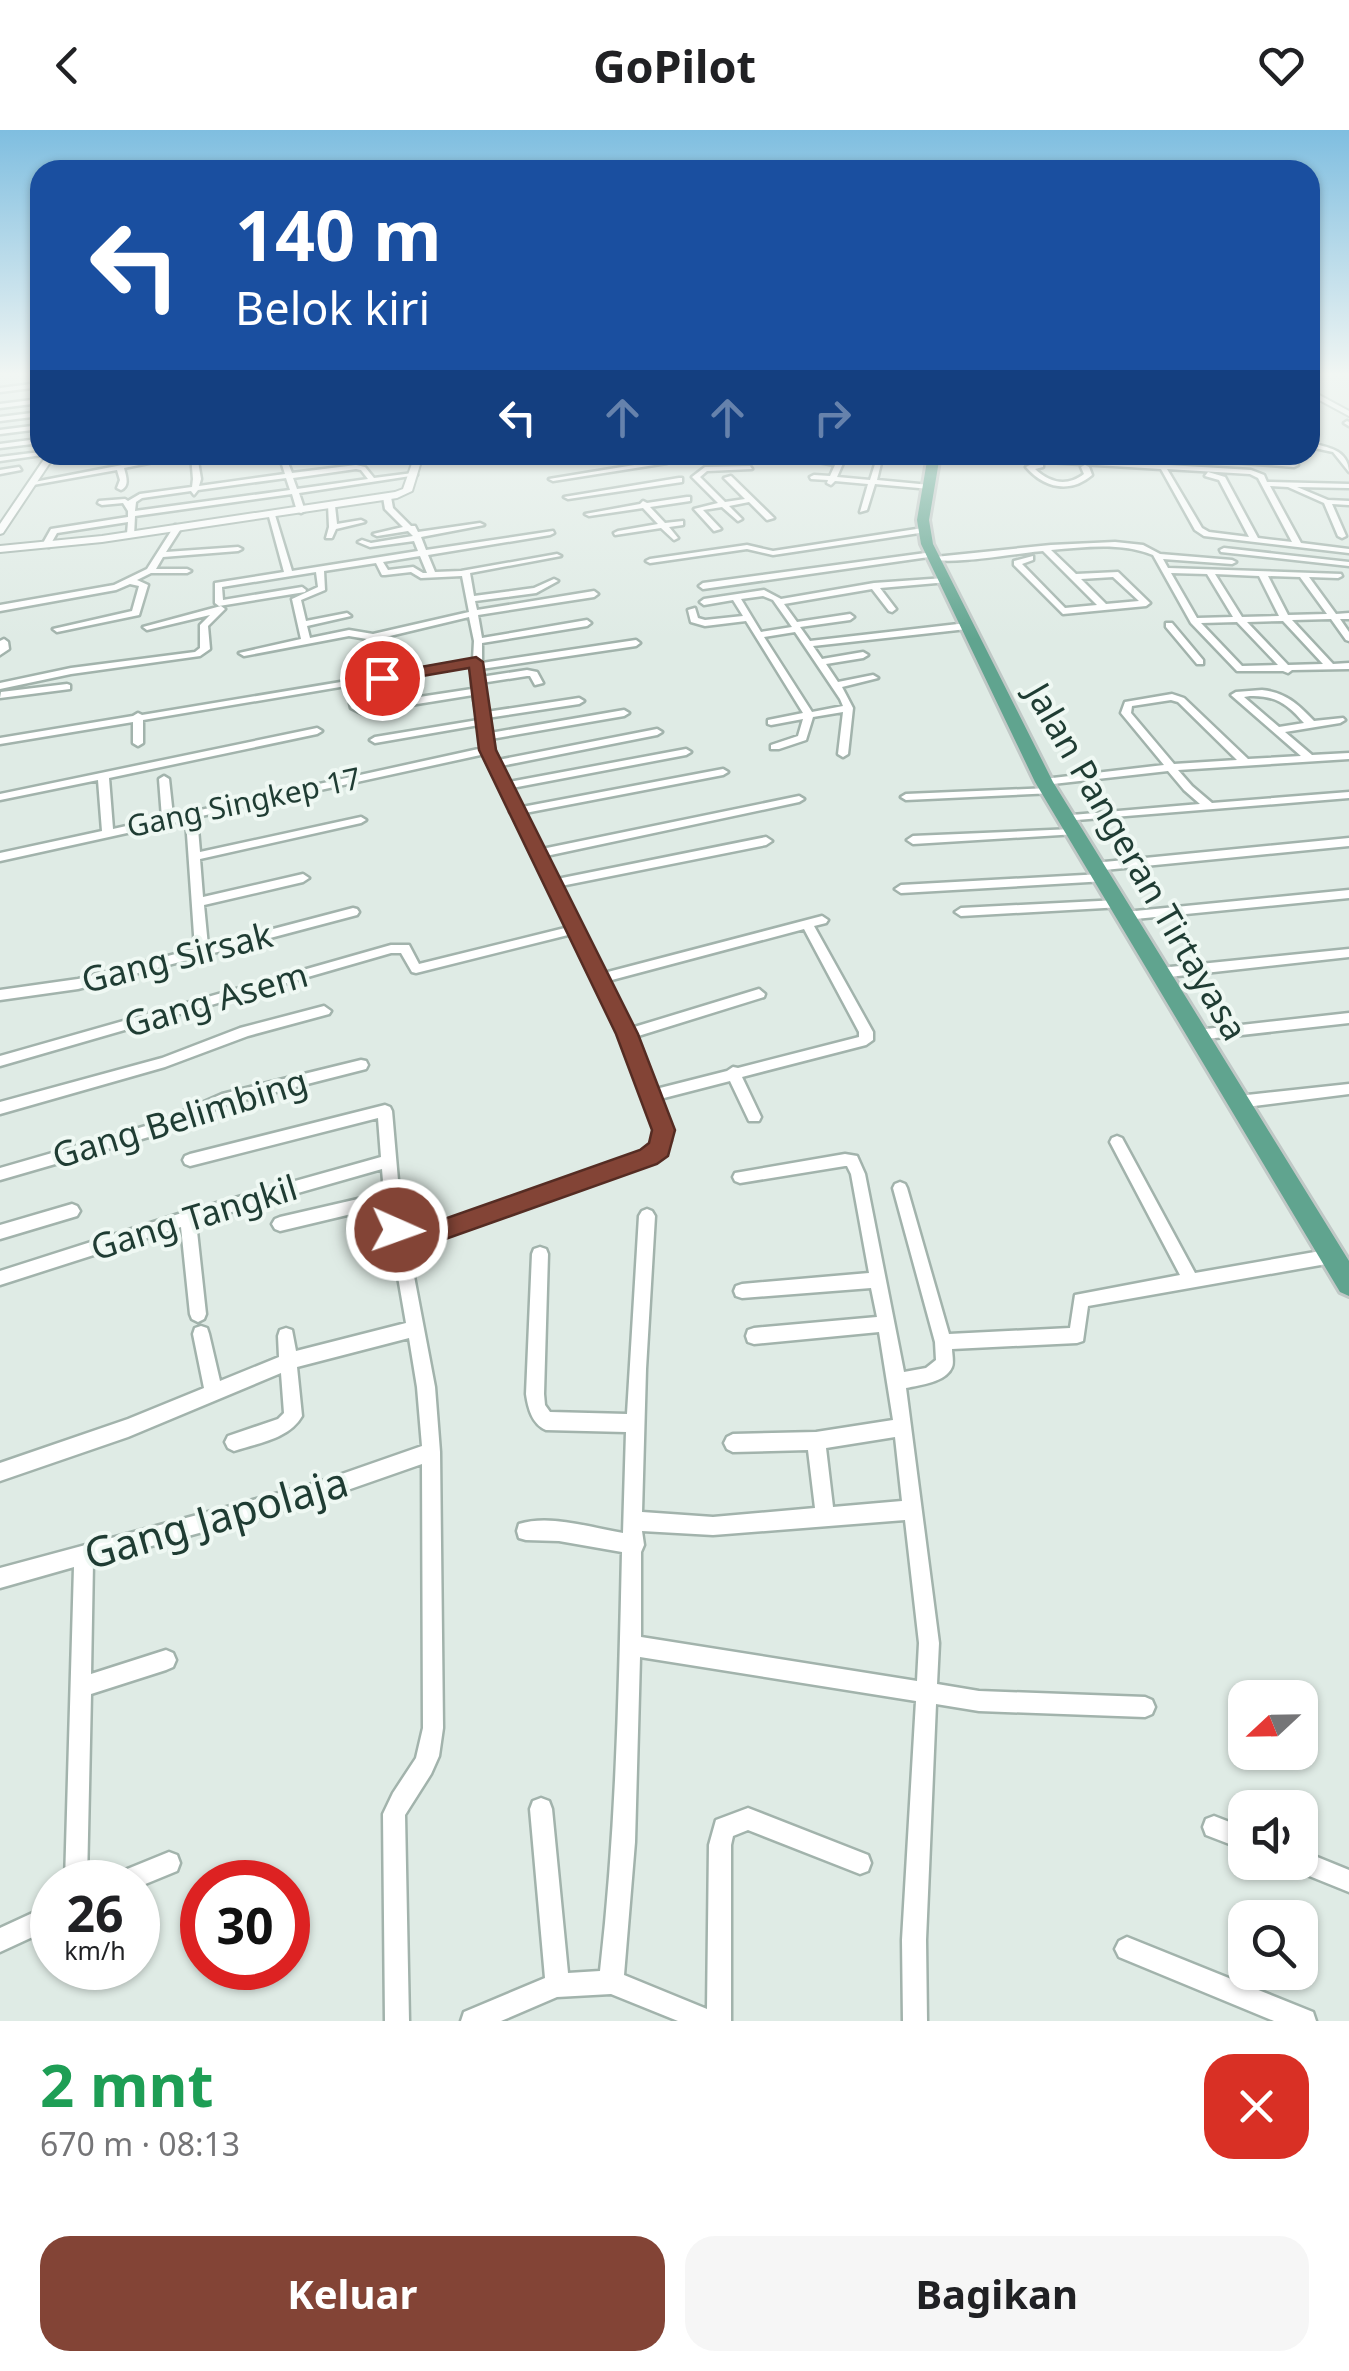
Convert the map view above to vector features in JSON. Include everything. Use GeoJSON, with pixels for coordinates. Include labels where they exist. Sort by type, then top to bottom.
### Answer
{"type":"FeatureCollection","features":[{"type":"Feature","properties":{"kind":"main road","name":"Jalan Pangeran Tirtayasa"},"geometry":{"type":"LineString","coordinates":[[933,465],[923,530],[1047,787],[1349,1284]]}},
{"type":"Feature","properties":{"kind":"street"},"geometry":{"type":"LineString","coordinates":[[0,531],[45,465]]}},
{"type":"Feature","properties":{"kind":"street"},"geometry":{"type":"LineString","coordinates":[[33,483],[126,465]]}},
{"type":"Feature","properties":{"kind":"street"},"geometry":{"type":"LineString","coordinates":[[194,465],[196,504]]}},
{"type":"Feature","properties":{"kind":"street"},"geometry":{"type":"LineString","coordinates":[[285,465],[301,510]]}},
{"type":"Feature","properties":{"kind":"street"},"geometry":{"type":"LineString","coordinates":[[612,465],[674,538]]}},
{"type":"Feature","properties":{"kind":"street"},"geometry":{"type":"LineString","coordinates":[[553,479],[647,465]]}},
{"type":"Feature","properties":{"kind":"street"},"geometry":{"type":"LineString","coordinates":[[738,519],[696,477],[705,469],[750,468],[747,465]]}},
{"type":"Feature","properties":{"kind":"street"},"geometry":{"type":"LineString","coordinates":[[833,481],[837,465]]}},
{"type":"Feature","properties":{"kind":"street"},"geometry":{"type":"LineString","coordinates":[[863,510],[880,465]]}},
{"type":"Feature","properties":{"kind":"street"},"geometry":{"type":"LineString","coordinates":[[1125,465],[1260,475],[1298,545]]}},
{"type":"Feature","properties":{"kind":"street"},"geometry":{"type":"LineString","coordinates":[[120,466],[124,480],[121,488]]}},
{"type":"Feature","properties":{"kind":"street"},"geometry":{"type":"LineString","coordinates":[[46,544],[54,531],[131,514],[372,480],[416,466]]}},
{"type":"Feature","properties":{"kind":"street"},"geometry":{"type":"LineString","coordinates":[[0,548],[130,534],[386,497],[408,490],[416,466]]}},
{"type":"Feature","properties":{"kind":"street"},"geometry":{"type":"LineString","coordinates":[[1085,466],[1088,476],[1066,485],[1040,480],[1030,467],[1085,466],[1164,470],[1222,479],[1255,540]]}},
{"type":"Feature","properties":{"kind":"street"},"geometry":{"type":"LineString","coordinates":[[151,485],[358,467],[372,480]]}},
{"type":"Feature","properties":{"kind":"street"},"geometry":{"type":"LineString","coordinates":[[0,472],[19,468]]}},
{"type":"Feature","properties":{"kind":"street"},"geometry":{"type":"LineString","coordinates":[[616,470],[630,487]]}},
{"type":"Feature","properties":{"kind":"street"},"geometry":{"type":"LineString","coordinates":[[1164,470],[1199,530],[1349,551]]}},
{"type":"Feature","properties":{"kind":"street"},"geometry":{"type":"LineString","coordinates":[[814,477],[930,486]]}},
{"type":"Feature","properties":{"kind":"street"},"geometry":{"type":"LineString","coordinates":[[728,478],[770,518]]}},
{"type":"Feature","properties":{"kind":"street"},"geometry":{"type":"LineString","coordinates":[[568,497],[679,480]]}},
{"type":"Feature","properties":{"kind":"street"},"geometry":{"type":"LineString","coordinates":[[130,534],[131,514],[138,496],[195,484]]}},
{"type":"Feature","properties":{"kind":"street"},"geometry":{"type":"LineString","coordinates":[[1264,484],[1349,486]]}},
{"type":"Feature","properties":{"kind":"street"},"geometry":{"type":"LineString","coordinates":[[1289,486],[1328,502],[1349,503]]}},
{"type":"Feature","properties":{"kind":"street"},"geometry":{"type":"LineString","coordinates":[[386,497],[389,509],[415,534],[432,575]]}},
{"type":"Feature","properties":{"kind":"street"},"geometry":{"type":"LineString","coordinates":[[590,514],[687,499]]}},
{"type":"Feature","properties":{"kind":"street"},"geometry":{"type":"LineString","coordinates":[[102,503],[125,500],[131,514]]}},
{"type":"Feature","properties":{"kind":"street"},"geometry":{"type":"LineString","coordinates":[[718,529],[698,508],[750,500]]}},
{"type":"Feature","properties":{"kind":"street"},"geometry":{"type":"LineString","coordinates":[[1328,502],[1342,536]]}},
{"type":"Feature","properties":{"kind":"street"},"geometry":{"type":"LineString","coordinates":[[331,506],[331,532],[361,522]]}},
{"type":"Feature","properties":{"kind":"street"},"geometry":{"type":"LineString","coordinates":[[271,515],[288,573]]}},
{"type":"Feature","properties":{"kind":"street"},"geometry":{"type":"LineString","coordinates":[[618,533],[680,522]]}},
{"type":"Feature","properties":{"kind":"street"},"geometry":{"type":"LineString","coordinates":[[1337,523],[1349,524]]}},
{"type":"Feature","properties":{"kind":"street"},"geometry":{"type":"LineString","coordinates":[[362,542],[370,545],[480,525]]}},
{"type":"Feature","properties":{"kind":"street"},"geometry":{"type":"LineString","coordinates":[[150,571],[178,527]]}},
{"type":"Feature","properties":{"kind":"street"},"geometry":{"type":"LineString","coordinates":[[650,562],[748,547],[773,553],[923,530]]}},
{"type":"Feature","properties":{"kind":"street"},"geometry":{"type":"LineString","coordinates":[[0,686],[71,671],[197,654],[206,649],[206,622],[220,606],[220,583],[550,533]]}},
{"type":"Feature","properties":{"kind":"street"},"geometry":{"type":"LineString","coordinates":[[377,534],[415,534]]}},
{"type":"Feature","properties":{"kind":"street"},"geometry":{"type":"LineString","coordinates":[[700,581],[934,557],[1123,544],[1147,547],[1158,556],[1196,623],[1240,669],[1349,666]]}},
{"type":"Feature","properties":{"kind":"street"},"geometry":{"type":"LineString","coordinates":[[162,555],[238,549]]}},
{"type":"Feature","properties":{"kind":"street"},"geometry":{"type":"LineString","coordinates":[[1224,550],[1349,564]]}},
{"type":"Feature","properties":{"kind":"street"},"geometry":{"type":"LineString","coordinates":[[1050,552],[1105,608]]}},
{"type":"Feature","properties":{"kind":"street"},"geometry":{"type":"LineString","coordinates":[[1050,552],[1017,563],[1063,611],[1146,603],[1118,575],[1075,577]]}},
{"type":"Feature","properties":{"kind":"street"},"geometry":{"type":"LineString","coordinates":[[768,565],[773,553]]}},
{"type":"Feature","properties":{"kind":"street"},"geometry":{"type":"LineString","coordinates":[[378,559],[385,572],[413,569],[421,576],[556,556]]}},
{"type":"Feature","properties":{"kind":"street"},"geometry":{"type":"LineString","coordinates":[[1158,556],[1232,562]]}},
{"type":"Feature","properties":{"kind":"street"},"geometry":{"type":"LineString","coordinates":[[1165,570],[1342,580],[1336,563]]}},
{"type":"Feature","properties":{"kind":"street"},"geometry":{"type":"LineString","coordinates":[[306,641],[296,598],[322,588],[320,568]]}},
{"type":"Feature","properties":{"kind":"street"},"geometry":{"type":"LineString","coordinates":[[190,1160],[385,1110],[391,1198],[397,1230],[409,1241],[648,1157],[664,1141],[627,1034],[493,764],[481,719],[476,675],[478,641],[469,569]]}},
{"type":"Feature","properties":{"kind":"street"},"geometry":{"type":"LineString","coordinates":[[730,577],[744,570]]}},
{"type":"Feature","properties":{"kind":"street"},"geometry":{"type":"LineString","coordinates":[[0,608],[111,590],[150,571],[188,571]]}},
{"type":"Feature","properties":{"kind":"street"},"geometry":{"type":"LineString","coordinates":[[1210,572],[1239,619],[1288,670]]}},
{"type":"Feature","properties":{"kind":"street"},"geometry":{"type":"LineString","coordinates":[[1262,574],[1284,617],[1331,667]]}},
{"type":"Feature","properties":{"kind":"street"},"geometry":{"type":"LineString","coordinates":[[1303,575],[1349,638]]}},
{"type":"Feature","properties":{"kind":"street"},"geometry":{"type":"LineString","coordinates":[[58,629],[132,615],[140,608],[144,585],[129,581]]}},
{"type":"Feature","properties":{"kind":"street"},"geometry":{"type":"LineString","coordinates":[[244,653],[349,633],[373,637],[536,590],[554,581]]}},
{"type":"Feature","properties":{"kind":"street"},"geometry":{"type":"LineString","coordinates":[[780,603],[946,582]]}},
{"type":"Feature","properties":{"kind":"street"},"geometry":{"type":"LineString","coordinates":[[876,588],[892,608]]}},
{"type":"Feature","properties":{"kind":"street"},"geometry":{"type":"LineString","coordinates":[[111,590],[112,619]]}},
{"type":"Feature","properties":{"kind":"street"},"geometry":{"type":"LineString","coordinates":[[147,627],[220,606],[302,590]]}},
{"type":"Feature","properties":{"kind":"street"},"geometry":{"type":"LineString","coordinates":[[472,606],[594,594]]}},
{"type":"Feature","properties":{"kind":"street"},"geometry":{"type":"LineString","coordinates":[[704,602],[769,594],[780,603],[837,685],[848,708],[843,754]]}},
{"type":"Feature","properties":{"kind":"street"},"geometry":{"type":"LineString","coordinates":[[833,595],[865,636]]}},
{"type":"Feature","properties":{"kind":"street"},"geometry":{"type":"LineString","coordinates":[[735,597],[809,715],[802,738],[774,747]]}},
{"type":"Feature","properties":{"kind":"street"},"geometry":{"type":"LineString","coordinates":[[692,610],[694,620],[705,624],[748,618]]}},
{"type":"Feature","properties":{"kind":"street"},"geometry":{"type":"LineString","coordinates":[[302,625],[347,616]]}},
{"type":"Feature","properties":{"kind":"street"},"geometry":{"type":"LineString","coordinates":[[1200,662],[1169,626],[1239,619],[1349,616]]}},
{"type":"Feature","properties":{"kind":"street"},"geometry":{"type":"LineString","coordinates":[[759,635],[850,617]]}},
{"type":"Feature","properties":{"kind":"street"},"geometry":{"type":"LineString","coordinates":[[478,641],[587,623]]}},
{"type":"Feature","properties":{"kind":"street"},"geometry":{"type":"LineString","coordinates":[[808,644],[967,626]]}},
{"type":"Feature","properties":{"kind":"street"},"geometry":{"type":"LineString","coordinates":[[350,684],[356,708],[360,710],[476,675],[636,643]]}},
{"type":"Feature","properties":{"kind":"street"},"geometry":{"type":"LineString","coordinates":[[820,662],[863,655]]}},
{"type":"Feature","properties":{"kind":"street"},"geometry":{"type":"LineString","coordinates":[[0,740],[350,684],[527,673],[534,674],[538,684]]}},
{"type":"Feature","properties":{"kind":"street"},"geometry":{"type":"LineString","coordinates":[[837,685],[873,678]]}},
{"type":"Feature","properties":{"kind":"street"},"geometry":{"type":"LineString","coordinates":[[0,695],[67,686]]}},
{"type":"Feature","properties":{"kind":"street"},"geometry":{"type":"LineString","coordinates":[[1308,757],[1236,695],[1269,691],[1280,694],[1312,724]]}},
{"type":"Feature","properties":{"kind":"street"},"geometry":{"type":"LineString","coordinates":[[1210,807],[1188,788],[1126,713],[1128,704],[1172,697],[1181,700],[1246,763]]}},
{"type":"Feature","properties":{"kind":"street"},"geometry":{"type":"LineString","coordinates":[[374,740],[579,700]]}},
{"type":"Feature","properties":{"kind":"street"},"geometry":{"type":"LineString","coordinates":[[771,722],[848,708]]}},
{"type":"Feature","properties":{"kind":"street","name":"Gang Singkep 17"},"geometry":{"type":"LineString","coordinates":[[0,857],[624,713]]}},
{"type":"Feature","properties":{"kind":"street"},"geometry":{"type":"LineString","coordinates":[[138,716],[138,743]]}},
{"type":"Feature","properties":{"kind":"street"},"geometry":{"type":"LineString","coordinates":[[1276,730],[1340,720]]}},
{"type":"Feature","properties":{"kind":"street"},"geometry":{"type":"LineString","coordinates":[[0,797],[317,731]]}},
{"type":"Feature","properties":{"kind":"street"},"geometry":{"type":"LineString","coordinates":[[493,764],[656,732]]}},
{"type":"Feature","properties":{"kind":"street"},"geometry":{"type":"LineString","coordinates":[[504,786],[686,752]]}},
{"type":"Feature","properties":{"kind":"street"},"geometry":{"type":"LineString","coordinates":[[906,797],[1047,787],[1173,767],[1349,756]]}},
{"type":"Feature","properties":{"kind":"street"},"geometry":{"type":"LineString","coordinates":[[515,812],[723,772]]}},
{"type":"Feature","properties":{"kind":"street"},"geometry":{"type":"LineString","coordinates":[[103,774],[108,832]]}},
{"type":"Feature","properties":{"kind":"street"},"geometry":{"type":"LineString","coordinates":[[164,780],[168,819]]}},
{"type":"Feature","properties":{"kind":"street"},"geometry":{"type":"LineString","coordinates":[[912,840],[1349,796]]}},
{"type":"Feature","properties":{"kind":"street"},"geometry":{"type":"LineString","coordinates":[[538,854],[799,799]]}},
{"type":"Feature","properties":{"kind":"street"},"geometry":{"type":"LineString","coordinates":[[191,814],[202,953]]}},
{"type":"Feature","properties":{"kind":"street"},"geometry":{"type":"LineString","coordinates":[[197,856],[362,820]]}},
{"type":"Feature","properties":{"kind":"street"},"geometry":{"type":"LineString","coordinates":[[553,884],[766,840]]}},
{"type":"Feature","properties":{"kind":"street"},"geometry":{"type":"LineString","coordinates":[[900,889],[1098,872],[1349,842]]}},
{"type":"Feature","properties":{"kind":"street"},"geometry":{"type":"LineString","coordinates":[[198,902],[302,878]]}},
{"type":"Feature","properties":{"kind":"street"},"geometry":{"type":"LineString","coordinates":[[961,912],[1121,911],[1349,894]]}},
{"type":"Feature","properties":{"kind":"street","name":"Gang Sirsak"},"geometry":{"type":"LineString","coordinates":[[0,994],[48,990],[353,912]]}},
{"type":"Feature","properties":{"kind":"street"},"geometry":{"type":"LineString","coordinates":[[598,979],[822,920]]}},
{"type":"Feature","properties":{"kind":"street"},"geometry":{"type":"LineString","coordinates":[[651,1096],[866,1040],[866,1032],[807,924]]}},
{"type":"Feature","properties":{"kind":"street","name":"Gang Asem"},"geometry":{"type":"LineString","coordinates":[[0,1061],[392,950],[405,948],[420,968],[573,930]]}},
{"type":"Feature","properties":{"kind":"street"},"geometry":{"type":"LineString","coordinates":[[1160,973],[1349,953]]}},
{"type":"Feature","properties":{"kind":"street"},"geometry":{"type":"LineString","coordinates":[[627,1034],[759,994]]}},
{"type":"Feature","properties":{"kind":"street","name":"Gang Asem"},"geometry":{"type":"LineString","coordinates":[[0,1108],[324,1011]]}},
{"type":"Feature","properties":{"kind":"street"},"geometry":{"type":"LineString","coordinates":[[1197,1035],[1349,1018]]}},
{"type":"Feature","properties":{"kind":"street","name":"Gang Belimbing"},"geometry":{"type":"LineString","coordinates":[[0,1174],[159,1128],[222,1100],[361,1065]]}},
{"type":"Feature","properties":{"kind":"street"},"geometry":{"type":"LineString","coordinates":[[732,1072],[754,1116]]}},
{"type":"Feature","properties":{"kind":"street"},"geometry":{"type":"LineString","coordinates":[[1238,1102],[1349,1089]]}},
{"type":"Feature","properties":{"kind":"street"},"geometry":{"type":"LineString","coordinates":[[1117,1142],[1190,1280]]}},
{"type":"Feature","properties":{"kind":"street"},"geometry":{"type":"LineString","coordinates":[[740,1177],[852,1160],[858,1174],[897,1382],[929,1643],[914,1940],[914,2021]]}},
{"type":"Feature","properties":{"kind":"street","name":"Gang Tangkil"},"geometry":{"type":"LineString","coordinates":[[0,1278],[188,1218],[389,1161]]}},
{"type":"Feature","properties":{"kind":"street"},"geometry":{"type":"LineString","coordinates":[[897,1382],[941,1370],[945,1364],[943,1342],[900,1188]]}},
{"type":"Feature","properties":{"kind":"street"},"geometry":{"type":"LineString","coordinates":[[280,1224],[391,1198]]}},
{"type":"Feature","properties":{"kind":"street"},"geometry":{"type":"LineString","coordinates":[[0,1232],[72,1210]]}},
{"type":"Feature","properties":{"kind":"street"},"geometry":{"type":"LineString","coordinates":[[611,1982],[626,1847],[634,1646],[635,1423],[647,1216]]}},
{"type":"Feature","properties":{"kind":"street"},"geometry":{"type":"LineString","coordinates":[[188,1218],[198,1314]]}},
{"type":"Feature","properties":{"kind":"street"},"geometry":{"type":"LineString","coordinates":[[540,1254],[535,1394],[540,1416],[546,1421],[635,1423]]}},
{"type":"Feature","properties":{"kind":"street"},"geometry":{"type":"LineString","coordinates":[[943,1342],[1077,1335],[1081,1300],[1332,1256]]}},
{"type":"Feature","properties":{"kind":"street"},"geometry":{"type":"LineString","coordinates":[[397,2021],[394,1814],[431,1756],[433,1728],[431,1452],[426,1387],[405,1272]]}},
{"type":"Feature","properties":{"kind":"street"},"geometry":{"type":"LineString","coordinates":[[742,1290],[877,1280]]}},
{"type":"Feature","properties":{"kind":"street"},"geometry":{"type":"LineString","coordinates":[[754,1336],[884,1324]]}},
{"type":"Feature","properties":{"kind":"street"},"geometry":{"type":"LineString","coordinates":[[0,1472],[214,1394],[288,1361],[417,1328]]}},
{"type":"Feature","properties":{"kind":"street"},"geometry":{"type":"LineString","coordinates":[[201,1334],[214,1394]]}},
{"type":"Feature","properties":{"kind":"street"},"geometry":{"type":"LineString","coordinates":[[234,1442],[283,1426],[292,1416],[286,1336]]}},
{"type":"Feature","properties":{"kind":"street"},"geometry":{"type":"LineString","coordinates":[[734,1443],[816,1441],[902,1428]]}},
{"type":"Feature","properties":{"kind":"street"},"geometry":{"type":"LineString","coordinates":[[816,1441],[825,1515]]}},
{"type":"Feature","properties":{"kind":"street","name":"Gang Japolaja"},"geometry":{"type":"LineString","coordinates":[[0,1578],[316,1492],[431,1452]]}},
{"type":"Feature","properties":{"kind":"street"},"geometry":{"type":"LineString","coordinates":[[636,1521],[713,1526],[911,1510]]}},
{"type":"Feature","properties":{"kind":"street"},"geometry":{"type":"LineString","coordinates":[[526,1531],[574,1534],[634,1545]]}},
{"type":"Feature","properties":{"kind":"street"},"geometry":{"type":"LineString","coordinates":[[77,1860],[84,1555]]}},
{"type":"Feature","properties":{"kind":"street"},"geometry":{"type":"LineString","coordinates":[[634,1646],[979,1701],[1145,1707]]}},
{"type":"Feature","properties":{"kind":"street"},"geometry":{"type":"LineString","coordinates":[[81,1687],[166,1660]]}},
{"type":"Feature","properties":{"kind":"street"},"geometry":{"type":"LineString","coordinates":[[541,1809],[557,1985]]}},
{"type":"Feature","properties":{"kind":"street"},"geometry":{"type":"LineString","coordinates":[[719,2021],[720,1845],[724,1828],[748,1819],[860,1863]]}},
{"type":"Feature","properties":{"kind":"street"},"geometry":{"type":"LineString","coordinates":[[1214,1827],[1228,1833]]}},
{"type":"Feature","properties":{"kind":"street"},"geometry":{"type":"LineString","coordinates":[[160,1866],[169,1862]]}},
{"type":"Feature","properties":{"kind":"street"},"geometry":{"type":"LineString","coordinates":[[1318,1868],[1349,1880]]}},
{"type":"Feature","properties":{"kind":"street"},"geometry":{"type":"LineString","coordinates":[[0,1940],[30,1926]]}},
{"type":"Feature","properties":{"kind":"street"},"geometry":{"type":"LineString","coordinates":[[1127,1949],[1304,2021]]}},
{"type":"Feature","properties":{"kind":"street"},"geometry":{"type":"LineString","coordinates":[[473,2021],[557,1985],[611,1982],[708,2021]]}},
{"type":"Feature","properties":{"kind":"route"},"geometry":{"type":"LineString","coordinates":[[382,678],[476,662],[488,750],[515,812],[627,1034],[664,1130],[660,1148],[648,1157],[416,1240],[409,1241],[397,1230]]}}]}
